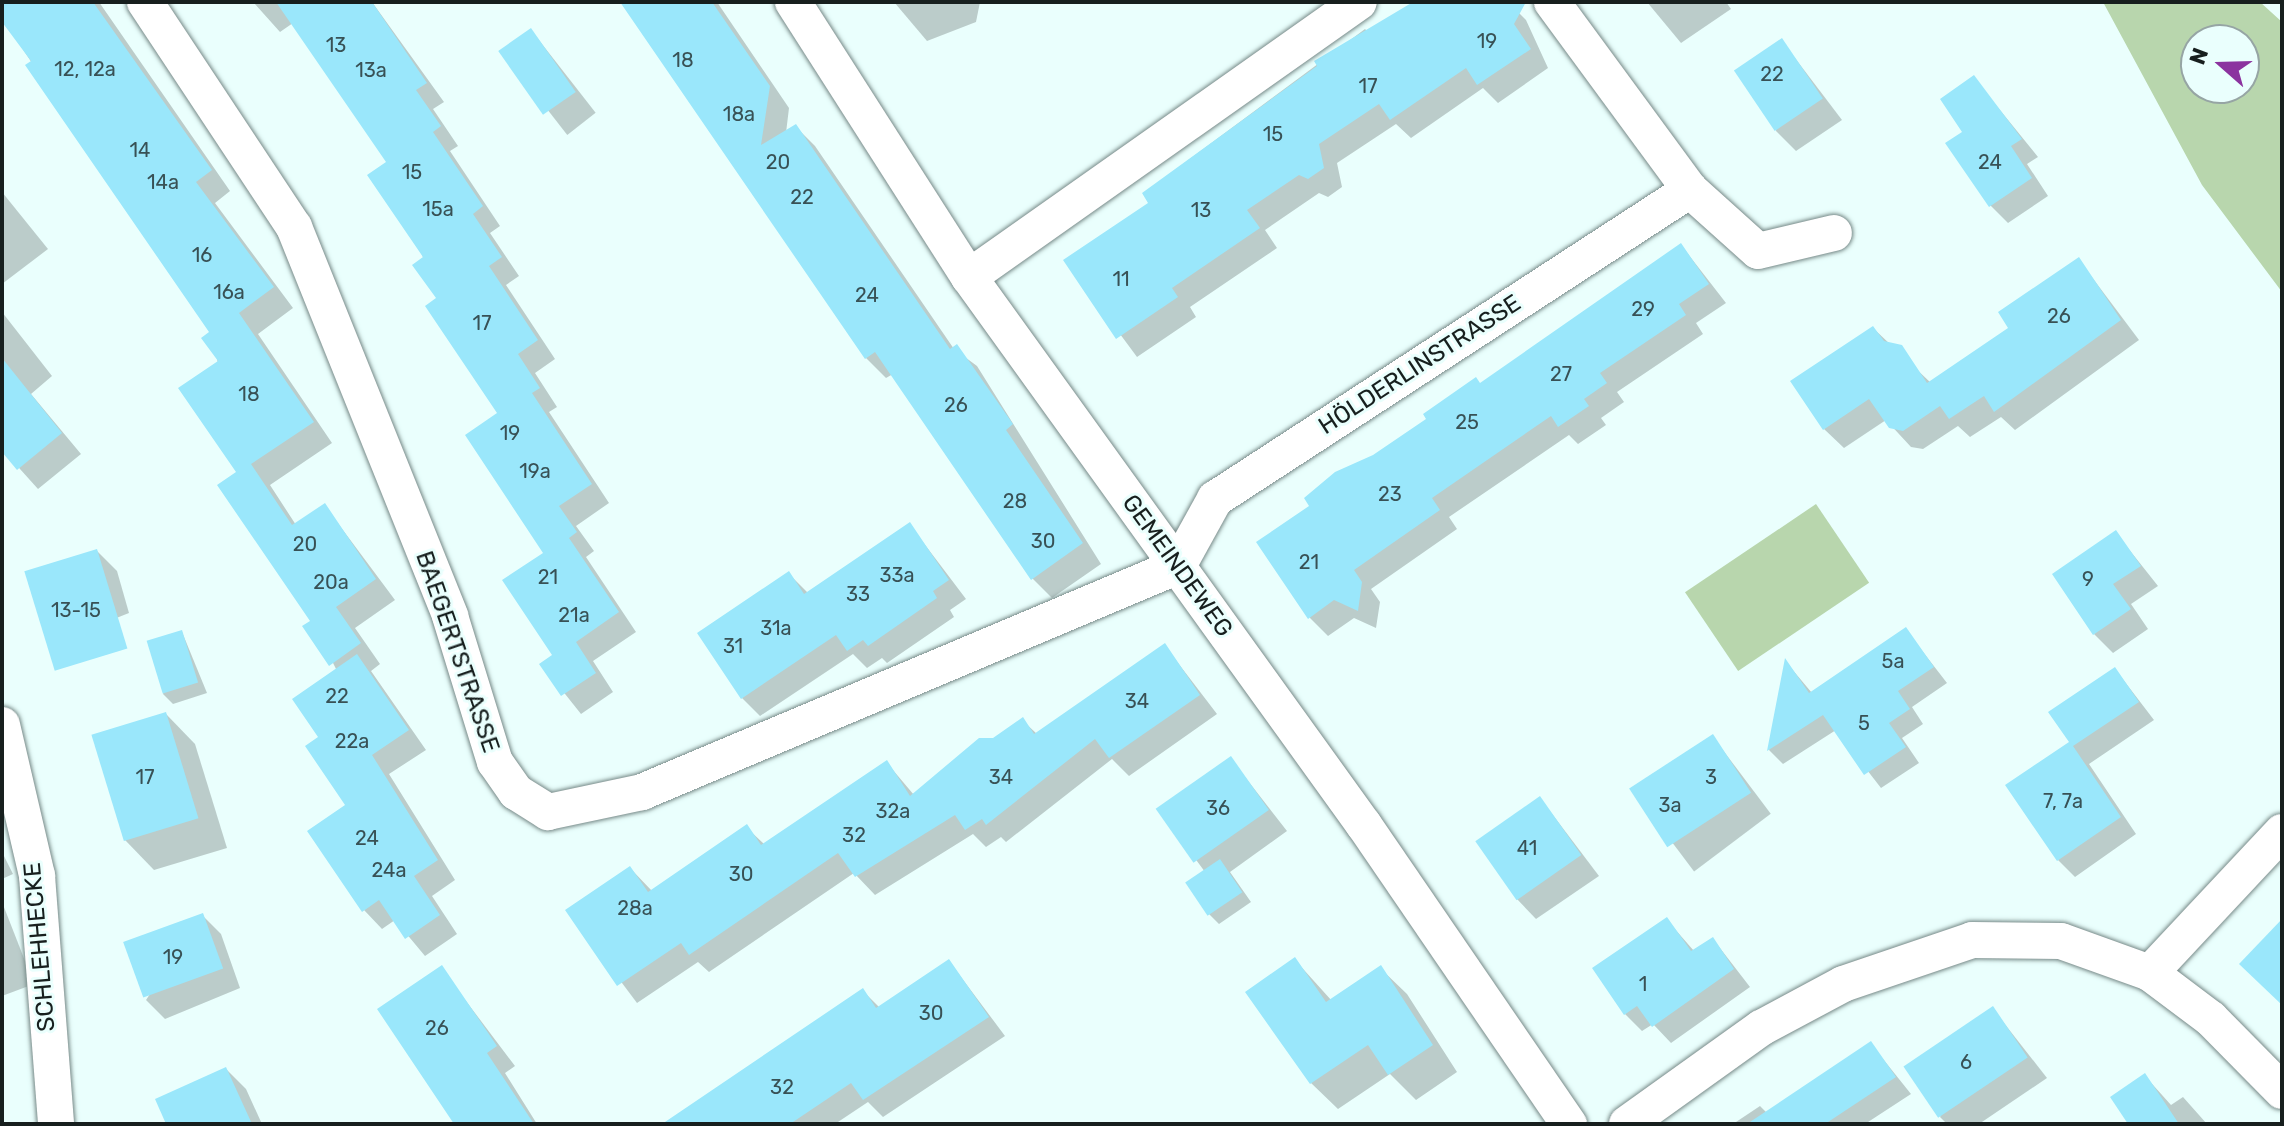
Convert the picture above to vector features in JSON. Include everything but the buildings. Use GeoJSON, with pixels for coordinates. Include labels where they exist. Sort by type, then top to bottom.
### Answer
{"type":"FeatureCollection","features":[{"type":"Feature","properties":{"kind":"street","name":"BAEGERTSTRASSE"},"geometry":{"type":"LineString","coordinates":[[145,2],[294,227],[450,616],[495,762],[516,792],[548,812],[642,792],[1178,566]]}},
{"type":"Feature","properties":{"kind":"street","name":"GEMEINDEWEG"},"geometry":{"type":"LineString","coordinates":[[793,2],[969,277],[1364,825],[1569,1124]]}},
{"type":"Feature","properties":{"kind":"street"},"geometry":{"type":"LineString","coordinates":[[969,277],[1359,2]]}},
{"type":"Feature","properties":{"kind":"street"},"geometry":{"type":"LineString","coordinates":[[1552,2],[1690,190],[1758,251],[1834,233]]}},
{"type":"Feature","properties":{"kind":"street","name":"HÖLDERLINSTRASSE"},"geometry":{"type":"LineString","coordinates":[[1178,566],[1215,499],[1690,190]]}},
{"type":"Feature","properties":{"kind":"street","name":"SCHLEHHECKE"},"geometry":{"type":"LineString","coordinates":[[2,725],[37,876],[56,1124]]}},
{"type":"Feature","properties":{"kind":"street"},"geometry":{"type":"LineString","coordinates":[[2150,973],[2282,832]]}},
{"type":"Feature","properties":{"kind":"street"},"geometry":{"type":"LineString","coordinates":[[1627,1124],[1761,1028],[1915,956],[1972,940],[2061,941],[2150,973],[2211,1019],[2282,1091]]}},
{"type":"Feature","properties":{"kind":"green space"},"geometry":{"type":"Polygon","coordinates":[[[2103,2],[2260,2],[2282,22],[2282,292],[2202,185],[2103,2]]]}},
{"type":"Feature","properties":{"kind":"green space"},"geometry":{"type":"Polygon","coordinates":[[[1816,504],[1869,583],[1738,671],[1685,592],[1816,504]]]}}]}
